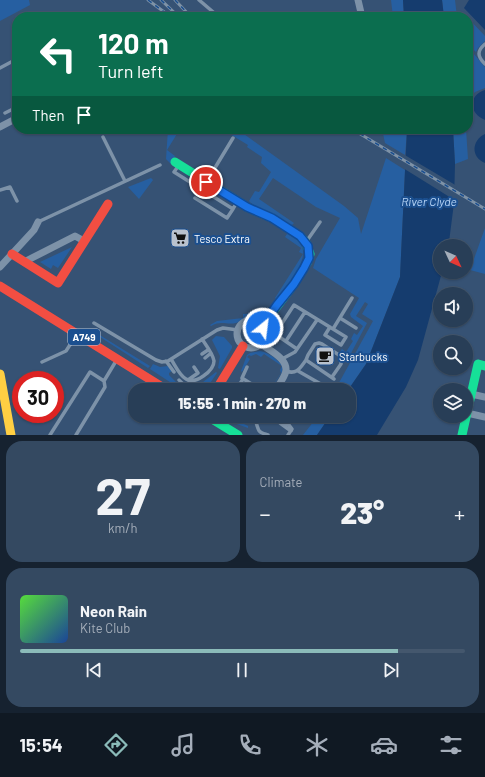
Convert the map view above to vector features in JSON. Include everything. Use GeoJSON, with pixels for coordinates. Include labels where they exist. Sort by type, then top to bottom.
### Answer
{"type":"FeatureCollection","features":[{"type":"Feature","properties":{"kind":"street"},"geometry":{"type":"LineString","coordinates":[[358,0],[361,12]]}},
{"type":"Feature","properties":{"kind":"street"},"geometry":{"type":"LineString","coordinates":[[0,126],[12,120]]}},
{"type":"Feature","properties":{"kind":"street"},"geometry":{"type":"LineString","coordinates":[[177,163],[206,182],[235,205],[251,209],[272,218],[300,236],[306,242],[309,250],[309,258],[307,263],[294,284],[262,326]]}},
{"type":"Feature","properties":{"kind":"street"},"geometry":{"type":"LineString","coordinates":[[12,254],[58,284],[108,204]]}},
{"type":"Feature","properties":{"kind":"street"},"geometry":{"type":"LineString","coordinates":[[0,267],[34,230],[38,222]]}},
{"type":"Feature","properties":{"kind":"street"},"geometry":{"type":"LineString","coordinates":[[24,262],[75,236],[84,241]]}},
{"type":"Feature","properties":{"kind":"street","name":"A749"},"geometry":{"type":"LineString","coordinates":[[0,286],[5,292],[77,333],[156,383]]}},
{"type":"Feature","properties":{"kind":"street"},"geometry":{"type":"LineString","coordinates":[[249,321],[256,321],[262,326],[265,335],[261,344],[252,348],[244,346],[238,339],[238,330],[242,324],[249,321]]}},
{"type":"Feature","properties":{"kind":"street"},"geometry":{"type":"LineString","coordinates":[[261,344],[282,359],[286,365],[286,371],[279,383]]}},
{"type":"Feature","properties":{"kind":"street"},"geometry":{"type":"LineString","coordinates":[[220,383],[244,346]]}},
{"type":"Feature","properties":{"kind":"street"},"geometry":{"type":"LineString","coordinates":[[473,385],[478,364],[485,366]]}},
{"type":"Feature","properties":{"kind":"street"},"geometry":{"type":"LineString","coordinates":[[0,374],[2,394],[11,435]]}},
{"type":"Feature","properties":{"kind":"street"},"geometry":{"type":"LineString","coordinates":[[473,394],[485,397]]}},
{"type":"Feature","properties":{"kind":"street"},"geometry":{"type":"LineString","coordinates":[[473,414],[485,417]]}},
{"type":"Feature","properties":{"kind":"street"},"geometry":{"type":"LineString","coordinates":[[219,423],[238,435]]}},
{"type":"Feature","properties":{"kind":"street"},"geometry":{"type":"LineString","coordinates":[[462,435],[465,423]]}},
{"type":"Feature","properties":{"kind":"lane"},"geometry":{"type":"LineString","coordinates":[[199,0],[213,12]]}},
{"type":"Feature","properties":{"kind":"lane"},"geometry":{"type":"LineString","coordinates":[[485,44],[478,53],[485,64]]}},
{"type":"Feature","properties":{"kind":"lane"},"geometry":{"type":"LineString","coordinates":[[0,68],[12,62]]}},
{"type":"Feature","properties":{"kind":"lane"},"geometry":{"type":"LineString","coordinates":[[5,113],[12,110]]}},
{"type":"Feature","properties":{"kind":"lane"},"geometry":{"type":"LineString","coordinates":[[103,137],[125,181]]}},
{"type":"Feature","properties":{"kind":"lane"},"geometry":{"type":"LineString","coordinates":[[206,182],[233,138]]}},
{"type":"Feature","properties":{"kind":"lane"},"geometry":{"type":"LineString","coordinates":[[177,163],[174,172],[235,205],[227,218],[195,198]]}},
{"type":"Feature","properties":{"kind":"lane"},"geometry":{"type":"LineString","coordinates":[[38,222],[160,165]]}},
{"type":"Feature","properties":{"kind":"lane"},"geometry":{"type":"LineString","coordinates":[[0,190],[10,187],[17,201]]}},
{"type":"Feature","properties":{"kind":"lane"},"geometry":{"type":"LineString","coordinates":[[306,242],[320,222]]}},
{"type":"Feature","properties":{"kind":"lane"},"geometry":{"type":"LineString","coordinates":[[297,349],[275,334],[294,305],[317,320],[331,328],[346,337],[341,345],[325,335],[331,328],[340,318],[352,298]]}},
{"type":"Feature","properties":{"kind":"lane"},"geometry":{"type":"LineString","coordinates":[[286,341],[305,312]]}},
{"type":"Feature","properties":{"kind":"lane"},"geometry":{"type":"LineString","coordinates":[[340,318],[356,328]]}},
{"type":"Feature","properties":{"kind":"lane"},"geometry":{"type":"LineString","coordinates":[[282,359],[292,355],[317,320]]}},
{"type":"Feature","properties":{"kind":"lane"},"geometry":{"type":"LineString","coordinates":[[94,322],[156,360],[166,361],[218,329],[238,330]]}},
{"type":"Feature","properties":{"kind":"lane"},"geometry":{"type":"LineString","coordinates":[[42,362],[66,351],[77,333]]}},
{"type":"Feature","properties":{"kind":"lane"},"geometry":{"type":"LineString","coordinates":[[179,380],[188,385],[212,370],[214,361],[202,339]]}},
{"type":"Feature","properties":{"kind":"lane"},"geometry":{"type":"LineString","coordinates":[[286,371],[292,373],[298,371],[315,344],[319,343],[341,358],[341,362],[333,378],[306,360]]}},
{"type":"Feature","properties":{"kind":"lane"},"geometry":{"type":"LineString","coordinates":[[210,352],[204,357],[210,352]]}},
{"type":"Feature","properties":{"kind":"lane"},"geometry":{"type":"LineString","coordinates":[[76,435],[105,387],[104,381],[118,358]]}},
{"type":"Feature","properties":{"kind":"lane"},"geometry":{"type":"LineString","coordinates":[[171,359],[182,376],[188,380],[196,380]]}},
{"type":"Feature","properties":{"kind":"lane"},"geometry":{"type":"LineString","coordinates":[[166,361],[174,372]]}},
{"type":"Feature","properties":{"kind":"lane"},"geometry":{"type":"LineString","coordinates":[[209,364],[214,361]]}},
{"type":"Feature","properties":{"kind":"lane"},"geometry":{"type":"LineString","coordinates":[[188,380],[199,372],[194,367]]}},
{"type":"Feature","properties":{"kind":"lane"},"geometry":{"type":"LineString","coordinates":[[240,383],[243,379],[242,376],[247,367]]}},
{"type":"Feature","properties":{"kind":"lane"},"geometry":{"type":"LineString","coordinates":[[298,371],[319,383]]}},
{"type":"Feature","properties":{"kind":"lane"},"geometry":{"type":"LineString","coordinates":[[50,435],[90,372],[104,381]]}},
{"type":"Feature","properties":{"kind":"lane"},"geometry":{"type":"LineString","coordinates":[[243,379],[249,383]]}},
{"type":"Feature","properties":{"kind":"lane"},"geometry":{"type":"LineString","coordinates":[[256,423],[259,432],[268,435]]}},
{"type":"Feature","properties":{"kind":"lane"},"geometry":{"type":"LineString","coordinates":[[280,423],[291,431],[288,435]]}},
{"type":"Feature","properties":{"kind":"shaded area"},"geometry":{"type":"Polygon","coordinates":[[[0,0],[29,0],[30,5],[17,12],[12,12],[12,15],[0,21],[0,0]]]}},
{"type":"Feature","properties":{"kind":"shaded area"},"geometry":{"type":"Polygon","coordinates":[[[391,0],[403,0],[404,12],[392,12],[391,0]]]}},
{"type":"Feature","properties":{"kind":"shaded area"},"geometry":{"type":"Polygon","coordinates":[[[442,0],[455,0],[456,12],[443,12],[442,0]]]}},
{"type":"Feature","properties":{"kind":"shaded area"},"geometry":{"type":"Polygon","coordinates":[[[473,23],[485,36],[485,41],[476,52],[473,49],[473,23]]]}},
{"type":"Feature","properties":{"kind":"shaded area"},"geometry":{"type":"Polygon","coordinates":[[[473,53],[485,67],[485,88],[475,92],[473,95],[473,53]]]}},
{"type":"Feature","properties":{"kind":"shaded area"},"geometry":{"type":"Polygon","coordinates":[[[168,134],[177,134],[167,150],[175,156],[171,164],[166,159],[168,134]]]}},
{"type":"Feature","properties":{"kind":"shaded area"},"geometry":{"type":"Polygon","coordinates":[[[230,134],[244,134],[344,206],[358,218],[361,234],[386,158],[405,170],[400,277],[366,364],[353,383],[339,383],[373,321],[362,314],[368,304],[365,302],[356,316],[367,323],[348,359],[339,353],[342,349],[346,352],[353,341],[351,339],[354,333],[357,335],[363,326],[351,317],[350,314],[359,298],[313,268],[316,259],[340,218],[316,207],[273,178],[259,199],[294,223],[291,226],[251,203],[249,201],[255,191],[259,192],[271,172],[261,163],[262,157],[247,147],[248,145],[230,134]]]}},
{"type":"Feature","properties":{"kind":"shaded area"},"geometry":{"type":"Polygon","coordinates":[[[383,134],[407,134],[405,155],[385,143],[383,134]]]}},
{"type":"Feature","properties":{"kind":"shaded area"},"geometry":{"type":"Polygon","coordinates":[[[453,134],[466,134],[468,159],[455,164],[453,134]]]}},
{"type":"Feature","properties":{"kind":"shaded area"},"geometry":{"type":"Polygon","coordinates":[[[151,178],[153,180],[139,199],[128,187],[151,178]]]}},
{"type":"Feature","properties":{"kind":"shaded area"},"geometry":{"type":"Polygon","coordinates":[[[485,228],[485,274],[473,271],[473,262],[485,228]]]}},
{"type":"Feature","properties":{"kind":"shaded area"},"geometry":{"type":"Polygon","coordinates":[[[287,234],[300,243],[303,254],[299,252],[301,248],[285,237],[287,234]]]}},
{"type":"Feature","properties":{"kind":"shaded area"},"geometry":{"type":"Polygon","coordinates":[[[72,247],[58,268],[53,265],[51,269],[40,262],[72,247]]]}},
{"type":"Feature","properties":{"kind":"shaded area"},"geometry":{"type":"Polygon","coordinates":[[[303,254],[296,272],[276,299],[275,298],[303,254]]]}},
{"type":"Feature","properties":{"kind":"shaded area"},"geometry":{"type":"Polygon","coordinates":[[[267,311],[260,317],[248,317],[236,323],[210,325],[217,321],[243,318],[243,314],[255,313],[255,316],[261,315],[267,311]]]}},
{"type":"Feature","properties":{"kind":"shaded area"},"geometry":{"type":"Polygon","coordinates":[[[98,334],[150,366],[148,368],[97,335],[98,334]]]}},
{"type":"Feature","properties":{"kind":"shaded area"},"geometry":{"type":"Polygon","coordinates":[[[216,336],[224,337],[232,346],[220,369],[218,368],[220,356],[212,340],[216,336]]]}},
{"type":"Feature","properties":{"kind":"shaded area"},"geometry":{"type":"Polygon","coordinates":[[[260,351],[273,357],[279,362],[283,367],[282,372],[275,383],[281,373],[280,370],[282,366],[264,354],[261,357],[256,354],[251,356],[249,355],[247,357],[250,359],[242,372],[241,371],[247,355],[260,351]]]}},
{"type":"Feature","properties":{"kind":"shaded area"},"geometry":{"type":"Polygon","coordinates":[[[153,364],[160,367],[168,366],[172,371],[169,375],[177,383],[171,383],[150,369],[153,364]]]}},
{"type":"Feature","properties":{"kind":"shaded area"},"geometry":{"type":"Polygon","coordinates":[[[216,372],[217,373],[210,383],[202,383],[216,372]]]}},
{"type":"Feature","properties":{"kind":"shaded area"},"geometry":{"type":"Polygon","coordinates":[[[234,423],[242,423],[248,426],[248,428],[234,423]]]}},
{"type":"Feature","properties":{"kind":"shaded area"},"geometry":{"type":"Polygon","coordinates":[[[312,423],[325,423],[317,435],[303,435],[312,423]]]}},
{"type":"Feature","properties":{"kind":"water"},"geometry":{"type":"Polygon","coordinates":[[[403,0],[442,0],[443,12],[404,12],[403,0]]]}},
{"type":"Feature","properties":{"kind":"water"},"geometry":{"type":"Polygon","coordinates":[[[469,0],[485,0],[485,30],[473,17],[473,12],[468,12],[464,8],[469,0]]]}},
{"type":"Feature","properties":{"kind":"water"},"geometry":{"type":"Polygon","coordinates":[[[485,90],[485,120],[473,109],[473,100],[479,92],[485,90]]]}},
{"type":"Feature","properties":{"kind":"water","name":"River Clyde"},"geometry":{"type":"Polygon","coordinates":[[[407,134],[453,134],[455,164],[454,203],[449,239],[433,239],[433,279],[440,279],[438,287],[433,287],[433,305],[418,360],[406,387],[377,435],[317,435],[325,423],[356,423],[356,383],[353,383],[366,364],[400,277],[407,134]]]}},
{"type":"Feature","properties":{"kind":"water"},"geometry":{"type":"Polygon","coordinates":[[[485,134],[485,163],[477,157],[474,148],[477,140],[485,134]]]}},
{"type":"Feature","properties":{"kind":"pier"},"geometry":{"type":"Polygon","coordinates":[[[403,154],[457,186],[456,201],[403,168],[403,154]]]}},
{"type":"Feature","properties":{"kind":"railway"},"geometry":{"type":"LineString","coordinates":[[148,0],[164,12]]}},
{"type":"Feature","properties":{"kind":"railway"},"geometry":{"type":"LineString","coordinates":[[161,0],[174,12]]}},
{"type":"Feature","properties":{"kind":"railway"},"geometry":{"type":"LineString","coordinates":[[175,0],[186,12]]}},
{"type":"Feature","properties":{"kind":"railway"},"geometry":{"type":"LineString","coordinates":[[360,134],[485,209]]}},
{"type":"Feature","properties":{"kind":"traffic: fast"},"geometry":{"type":"LineString","coordinates":[[175,162],[247,207],[272,218],[300,236],[306,243],[310,254],[307,263],[294,284],[262,326]]}},
{"type":"Feature","properties":{"kind":"traffic: fast"},"geometry":{"type":"LineString","coordinates":[[462,435],[478,364],[485,366]]}},
{"type":"Feature","properties":{"kind":"traffic: fast"},"geometry":{"type":"LineString","coordinates":[[218,423],[238,435]]}},
{"type":"Feature","properties":{"kind":"traffic: slow"},"geometry":{"type":"LineString","coordinates":[[0,374],[11,435]]}},
{"type":"Feature","properties":{"kind":"traffic: jam"},"geometry":{"type":"LineString","coordinates":[[12,254],[58,283],[108,204]]}},
{"type":"Feature","properties":{"kind":"traffic: jam"},"geometry":{"type":"LineString","coordinates":[[0,286],[156,383]]}},
{"type":"Feature","properties":{"kind":"traffic: jam"},"geometry":{"type":"LineString","coordinates":[[220,383],[243,346]]}},
{"type":"Feature","properties":{"kind":"place","name":"Tesco Extra"},"geometry":{"type":"Point","coordinates":[180,238]}},
{"type":"Feature","properties":{"kind":"place","name":"Starbucks"},"geometry":{"type":"Point","coordinates":[325,356]}},
{"type":"Feature","properties":{"kind":"route"},"geometry":{"type":"LineString","coordinates":[[206,182],[247,207],[272,218],[300,236],[308,246],[310,254],[304,268],[287,294],[262,326],[263,328]]}}]}
